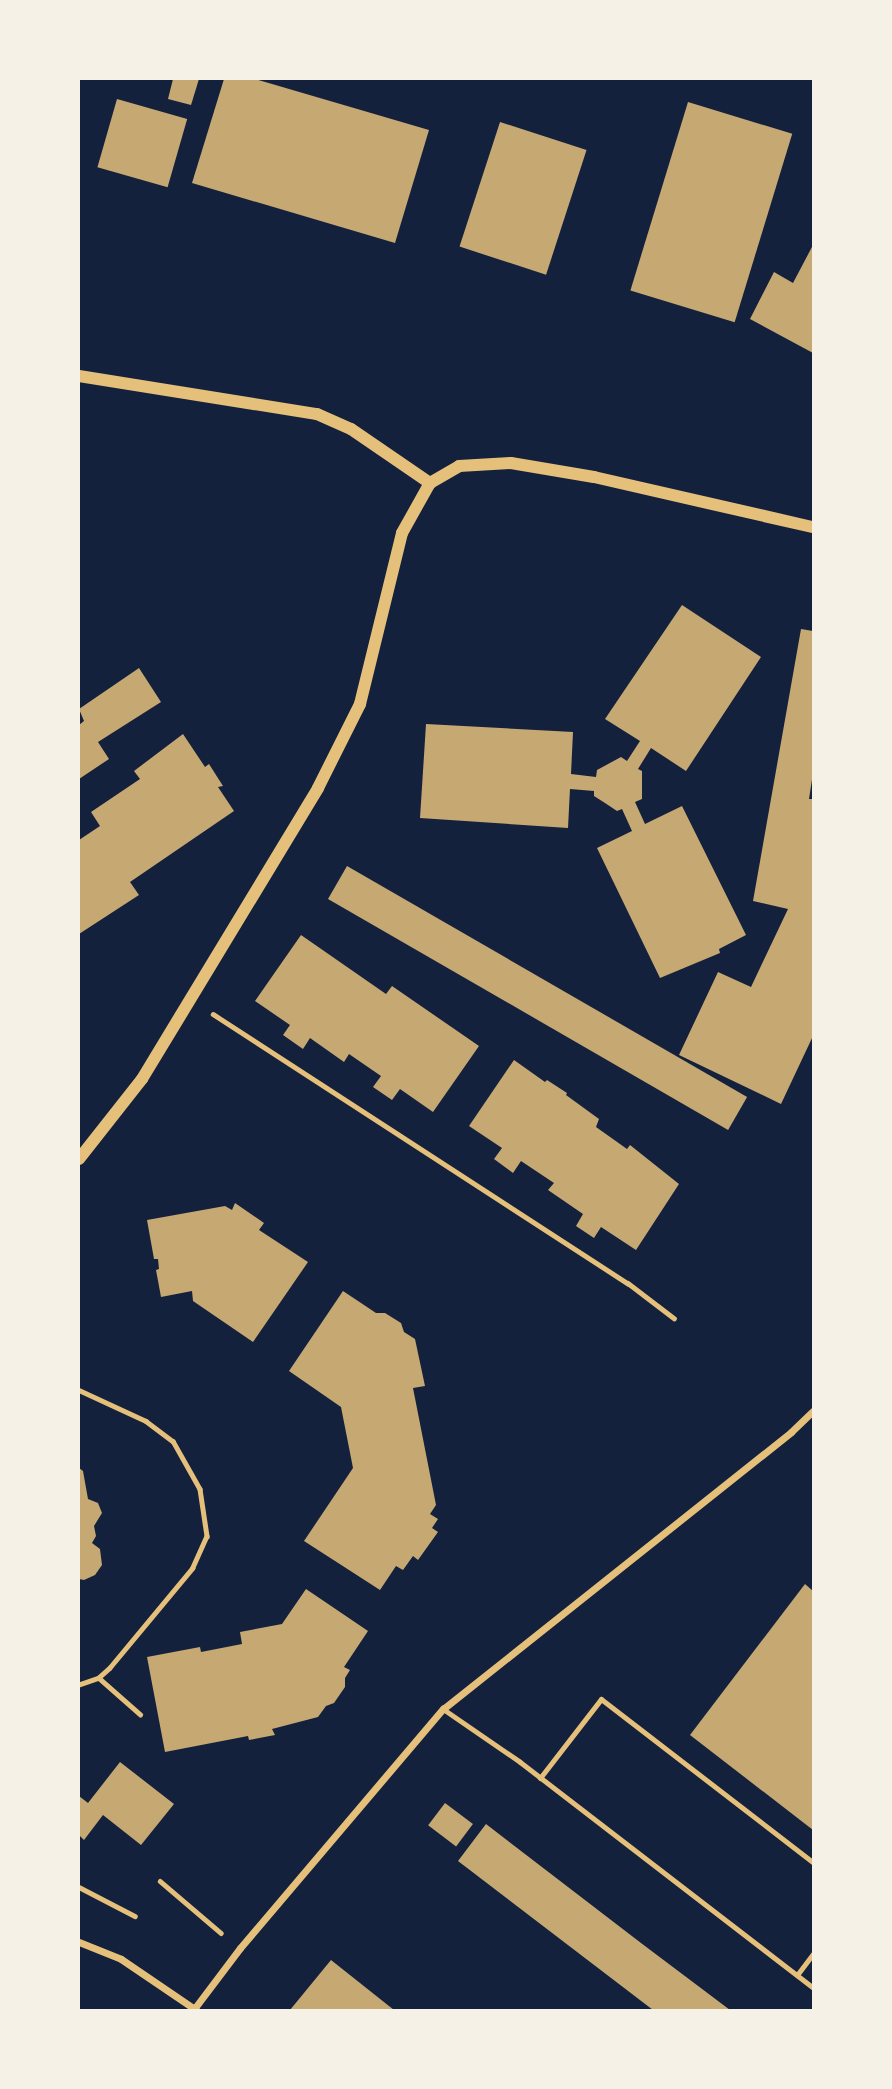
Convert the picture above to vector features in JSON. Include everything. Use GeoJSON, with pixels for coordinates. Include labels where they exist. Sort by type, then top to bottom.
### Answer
{"type":"FeatureCollection","features":[{"type":"Feature","properties":{"kind":"street"},"geometry":{"type":"LineString","coordinates":[[79,376],[317,414],[351,429],[430,483]]}},
{"type":"Feature","properties":{"kind":"street"},"geometry":{"type":"LineString","coordinates":[[79,1159],[142,1079],[318,789],[360,704],[402,533],[430,483],[459,466],[512,463],[594,477],[813,527]]}},
{"type":"Feature","properties":{"kind":"street"},"geometry":{"type":"LineString","coordinates":[[79,1942],[121,1959],[195,2010],[240,1948],[443,1709],[791,1432],[813,1411]]}},
{"type":"Feature","properties":{"kind":"lane"},"geometry":{"type":"LineString","coordinates":[[540,1778],[601,1699],[813,1862]]}},
{"type":"Feature","properties":{"kind":"lane"},"geometry":{"type":"LineString","coordinates":[[443,1709],[540,1778],[813,1988]]}},
{"type":"Feature","properties":{"kind":"lane"},"geometry":{"type":"LineString","coordinates":[[797,1975],[813,1954]]}},
{"type":"Feature","properties":{"kind":"path"},"geometry":{"type":"LineString","coordinates":[[191,999],[628,1283],[674,1318]]}},
{"type":"Feature","properties":{"kind":"path"},"geometry":{"type":"LineString","coordinates":[[79,1390],[146,1421],[173,1441],[194,1475],[207,1521],[207,1536],[193,1568],[99,1678],[79,1685]]}},
{"type":"Feature","properties":{"kind":"path"},"geometry":{"type":"LineString","coordinates":[[99,1678],[140,1714]]}},
{"type":"Feature","properties":{"kind":"path"},"geometry":{"type":"LineString","coordinates":[[160,1881],[240,1948]]}},
{"type":"Feature","properties":{"kind":"path"},"geometry":{"type":"LineString","coordinates":[[79,1887],[135,1916]]}},
{"type":"Feature","properties":{"kind":"building"},"geometry":{"type":"Polygon","coordinates":[[[173,79],[199,79],[191,105],[168,99],[173,79]]]}},
{"type":"Feature","properties":{"kind":"building"},"geometry":{"type":"Polygon","coordinates":[[[224,79],[255,79],[429,130],[395,243],[192,183],[224,79]]]}},
{"type":"Feature","properties":{"kind":"building"},"geometry":{"type":"Polygon","coordinates":[[[117,99],[187,119],[168,187],[97,167],[117,99]]]}},
{"type":"Feature","properties":{"kind":"building"},"geometry":{"type":"Polygon","coordinates":[[[688,102],[792,134],[735,322],[630,290],[688,102]]]}},
{"type":"Feature","properties":{"kind":"building"},"geometry":{"type":"Polygon","coordinates":[[[500,122],[587,150],[546,275],[460,247],[500,122]]]}},
{"type":"Feature","properties":{"kind":"building"},"geometry":{"type":"Polygon","coordinates":[[[813,245],[813,353],[750,319],[774,272],[793,283],[813,245]]]}},
{"type":"Feature","properties":{"kind":"building"},"geometry":{"type":"Polygon","coordinates":[[[682,605],[761,657],[686,771],[651,748],[638,769],[642,771],[642,799],[635,802],[645,824],[682,806],[746,935],[719,949],[720,953],[660,978],[597,848],[632,831],[622,809],[617,811],[594,796],[594,791],[570,789],[568,828],[420,818],[426,724],[573,732],[571,774],[596,777],[597,770],[621,757],[627,761],[640,741],[605,719],[682,605]]]}},
{"type":"Feature","properties":{"kind":"building"},"geometry":{"type":"Polygon","coordinates":[[[801,629],[813,631],[813,773],[809,799],[813,799],[813,1036],[781,1104],[679,1055],[718,972],[751,987],[788,909],[753,901],[801,629]]]}},
{"type":"Feature","properties":{"kind":"building"},"geometry":{"type":"Polygon","coordinates":[[[139,668],[161,702],[98,742],[109,759],[79,779],[79,725],[84,721],[79,709],[139,668]]]}},
{"type":"Feature","properties":{"kind":"building"},"geometry":{"type":"Polygon","coordinates":[[[183,734],[205,767],[209,764],[223,786],[218,787],[234,811],[130,882],[139,895],[79,934],[79,840],[100,826],[91,812],[140,779],[134,771],[183,734]]]}},
{"type":"Feature","properties":{"kind":"building"},"geometry":{"type":"Polygon","coordinates":[[[347,866],[747,1097],[728,1130],[328,899],[347,866]]]}},
{"type":"Feature","properties":{"kind":"building"},"geometry":{"type":"Polygon","coordinates":[[[301,935],[386,994],[392,986],[479,1046],[433,1112],[400,1089],[392,1100],[373,1087],[381,1076],[349,1054],[344,1062],[310,1038],[303,1049],[283,1035],[290,1025],[255,1001],[301,935]]]}},
{"type":"Feature","properties":{"kind":"building"},"geometry":{"type":"Polygon","coordinates":[[[514,1060],[545,1082],[547,1080],[567,1093],[566,1095],[599,1119],[596,1127],[627,1149],[630,1145],[679,1184],[636,1250],[601,1227],[594,1238],[576,1226],[583,1214],[548,1190],[554,1183],[521,1161],[513,1173],[494,1159],[502,1148],[469,1126],[514,1060]]]}},
{"type":"Feature","properties":{"kind":"building"},"geometry":{"type":"Polygon","coordinates":[[[235,1203],[264,1223],[259,1230],[308,1262],[253,1342],[193,1301],[192,1291],[161,1297],[156,1270],[159,1269],[158,1259],[154,1259],[147,1220],[225,1206],[232,1210],[235,1203]]]}},
{"type":"Feature","properties":{"kind":"building"},"geometry":{"type":"Polygon","coordinates":[[[343,1291],[376,1313],[385,1313],[401,1323],[404,1332],[415,1339],[425,1386],[413,1388],[436,1505],[430,1514],[438,1519],[432,1528],[438,1532],[418,1560],[413,1556],[403,1570],[396,1566],[380,1590],[304,1541],[353,1468],[341,1407],[289,1371],[343,1291]]]}},
{"type":"Feature","properties":{"kind":"building"},"geometry":{"type":"Polygon","coordinates":[[[79,1468],[83,1471],[88,1499],[98,1503],[102,1513],[94,1526],[96,1536],[92,1543],[100,1549],[102,1565],[95,1575],[84,1580],[79,1579],[79,1468]]]}},
{"type":"Feature","properties":{"kind":"building"},"geometry":{"type":"Polygon","coordinates":[[[805,1584],[813,1591],[813,1830],[690,1735],[805,1584]]]}},
{"type":"Feature","properties":{"kind":"building"},"geometry":{"type":"Polygon","coordinates":[[[306,1589],[368,1631],[344,1667],[350,1670],[345,1678],[345,1687],[334,1703],[326,1706],[318,1717],[272,1729],[275,1735],[249,1740],[248,1736],[165,1752],[147,1657],[200,1647],[201,1652],[242,1644],[240,1632],[282,1624],[306,1589]]]}},
{"type":"Feature","properties":{"kind":"building"},"geometry":{"type":"Polygon","coordinates":[[[120,1762],[174,1804],[141,1845],[103,1815],[84,1840],[79,1835],[79,1796],[88,1803],[120,1762]]]}},
{"type":"Feature","properties":{"kind":"building"},"geometry":{"type":"Polygon","coordinates":[[[445,1803],[473,1824],[456,1846],[428,1825],[445,1803]]]}},
{"type":"Feature","properties":{"kind":"building"},"geometry":{"type":"Polygon","coordinates":[[[486,1824],[730,2010],[653,2010],[458,1861],[486,1824]]]}},
{"type":"Feature","properties":{"kind":"building"},"geometry":{"type":"Polygon","coordinates":[[[331,1960],[394,2010],[290,2010],[331,1960]]]}}]}
